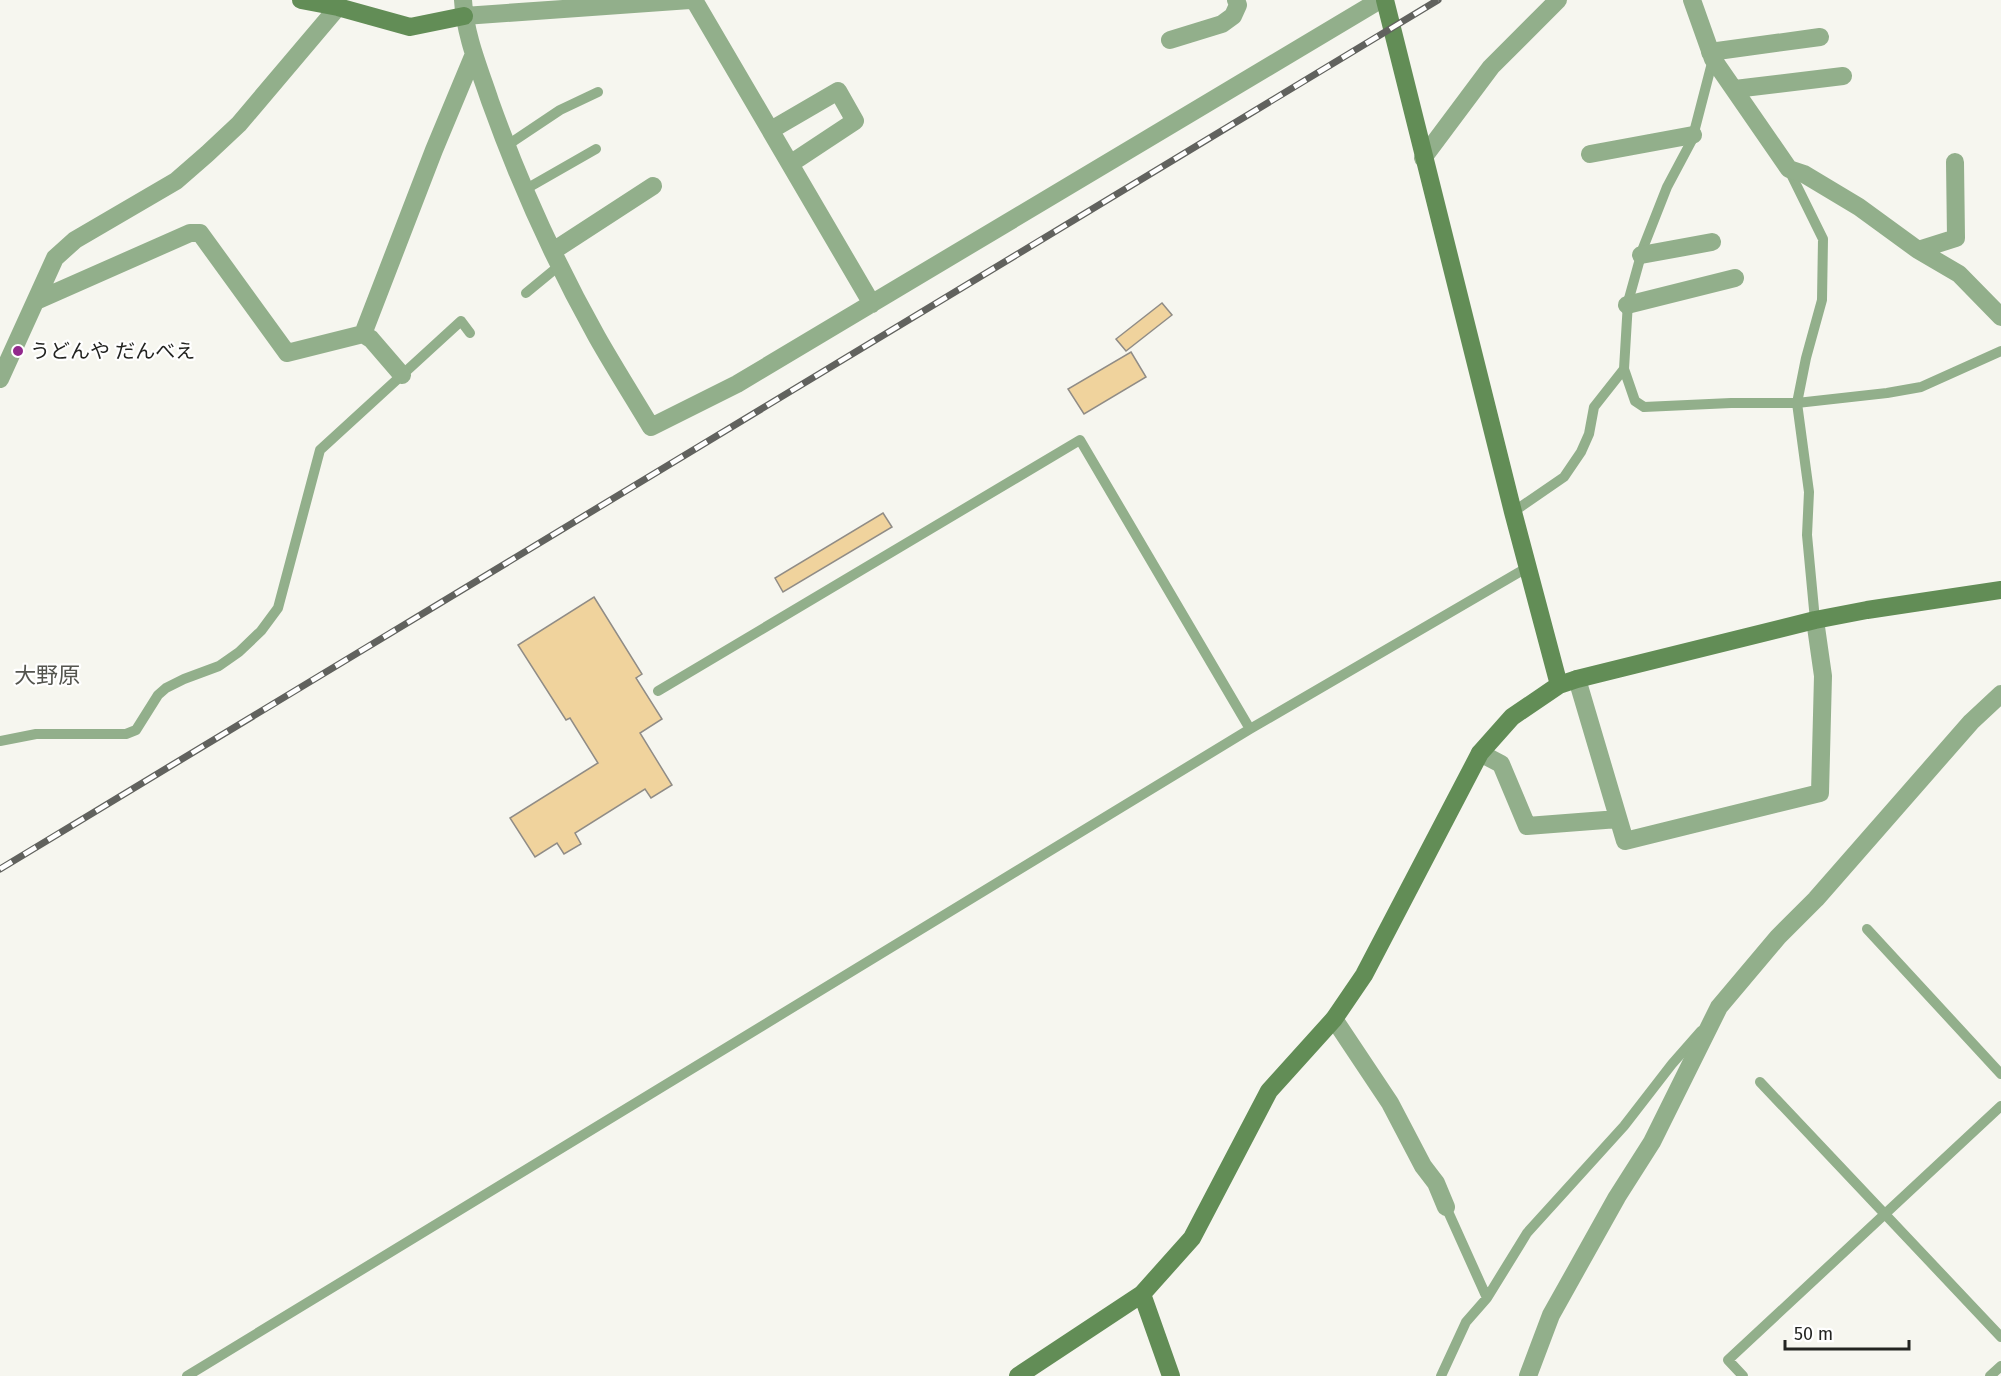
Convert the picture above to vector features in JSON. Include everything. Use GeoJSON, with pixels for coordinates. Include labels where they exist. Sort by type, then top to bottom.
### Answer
{"type":"FeatureCollection","features":[{"type":"Feature","properties":{"kind":"street"},"geometry":{"type":"LineString","coordinates":[[302,0],[342,4],[410,27],[463,8],[692,0],[872,304]]}},
{"type":"Feature","properties":{"kind":"street"},"geometry":{"type":"LineString","coordinates":[[1170,40],[1222,24],[1233,16],[1238,5],[1236,0]]}},
{"type":"Feature","properties":{"kind":"street"},"geometry":{"type":"LineString","coordinates":[[463,8],[474,54],[506,146],[556,258],[597,337],[651,427],[737,384],[1382,0],[1424,158],[1512,512],[1559,685]]}},
{"type":"Feature","properties":{"kind":"street"},"geometry":{"type":"LineString","coordinates":[[1424,158],[1491,67],[1558,0]]}},
{"type":"Feature","properties":{"kind":"street"},"geometry":{"type":"LineString","coordinates":[[1692,0],[1711,55],[1789,169],[1804,174],[1859,207],[1918,250],[1959,274],[2001,317]]}},
{"type":"Feature","properties":{"kind":"street"},"geometry":{"type":"LineString","coordinates":[[0,378],[55,258],[75,240],[176,181],[207,154],[239,124],[342,4]]}},
{"type":"Feature","properties":{"kind":"street"},"geometry":{"type":"LineString","coordinates":[[1711,55],[1820,37]]}},
{"type":"Feature","properties":{"kind":"street"},"geometry":{"type":"LineString","coordinates":[[363,334],[434,150],[474,54]]}},
{"type":"Feature","properties":{"kind":"street"},"geometry":{"type":"LineString","coordinates":[[1734,89],[1843,76]]}},
{"type":"Feature","properties":{"kind":"street"},"geometry":{"type":"LineString","coordinates":[[771,130],[838,91],[855,121],[790,164]]}},
{"type":"Feature","properties":{"kind":"street"},"geometry":{"type":"LineString","coordinates":[[1590,154],[1693,135]]}},
{"type":"Feature","properties":{"kind":"street"},"geometry":{"type":"LineString","coordinates":[[1918,250],[1956,238],[1955,162]]}},
{"type":"Feature","properties":{"kind":"street"},"geometry":{"type":"LineString","coordinates":[[556,258],[653,186]]}},
{"type":"Feature","properties":{"kind":"street"},"geometry":{"type":"LineString","coordinates":[[36,301],[190,233],[200,233],[287,353],[363,334],[402,375]]}},
{"type":"Feature","properties":{"kind":"street"},"geometry":{"type":"LineString","coordinates":[[1641,255],[1712,242]]}},
{"type":"Feature","properties":{"kind":"street"},"geometry":{"type":"LineString","coordinates":[[1627,305],[1735,278]]}},
{"type":"Feature","properties":{"kind":"street"},"geometry":{"type":"LineString","coordinates":[[1018,1376],[1142,1294],[1192,1238],[1269,1091],[1334,1019],[1364,975],[1480,753],[1512,717],[1559,685],[1578,679],[1815,620],[1867,610],[2001,591]]}},
{"type":"Feature","properties":{"kind":"street"},"geometry":{"type":"LineString","coordinates":[[1578,679],[1626,841],[1820,793],[1823,676],[1815,620]]}},
{"type":"Feature","properties":{"kind":"street"},"geometry":{"type":"LineString","coordinates":[[1528,1376],[1551,1315],[1617,1197],[1652,1142],[1713,1017],[1778,937],[1816,899],[1971,722],[2001,694]]}},
{"type":"Feature","properties":{"kind":"street"},"geometry":{"type":"LineString","coordinates":[[1480,753],[1502,764],[1527,826],[1618,819]]}},
{"type":"Feature","properties":{"kind":"street"},"geometry":{"type":"LineString","coordinates":[[1334,1019],[1390,1103],[1423,1166],[1436,1183],[1446,1207]]}},
{"type":"Feature","properties":{"kind":"street"},"geometry":{"type":"LineString","coordinates":[[1142,1294],[1171,1376]]}},
{"type":"Feature","properties":{"kind":"lane"},"geometry":{"type":"LineString","coordinates":[[1711,55],[1693,135],[1667,187],[1641,255],[1627,305],[1624,369],[1635,401],[1644,407],[1797,403],[1887,393],[1921,387],[2001,351]]}},
{"type":"Feature","properties":{"kind":"lane"},"geometry":{"type":"LineString","coordinates":[[506,146],[560,110],[598,92]]}},
{"type":"Feature","properties":{"kind":"lane"},"geometry":{"type":"LineString","coordinates":[[526,189],[596,149]]}},
{"type":"Feature","properties":{"kind":"lane"},"geometry":{"type":"LineString","coordinates":[[1789,169],[1823,239],[1822,300],[1806,358],[1797,403],[1809,492],[1807,535],[1815,620]]}},
{"type":"Feature","properties":{"kind":"lane"},"geometry":{"type":"LineString","coordinates":[[526,293],[556,258]]}},
{"type":"Feature","properties":{"kind":"lane"},"geometry":{"type":"LineString","coordinates":[[0,741],[36,734],[126,734],[136,730],[158,696],[166,688],[219,666],[238,652],[261,631],[278,608],[320,450],[461,321],[470,333]]}},
{"type":"Feature","properties":{"kind":"lane"},"geometry":{"type":"LineString","coordinates":[[1512,512],[1564,477],[1581,452],[1589,434],[1594,407],[1624,369]]}},
{"type":"Feature","properties":{"kind":"lane"},"geometry":{"type":"LineString","coordinates":[[658,691],[1080,440],[1250,729]]}},
{"type":"Feature","properties":{"kind":"lane"},"geometry":{"type":"LineString","coordinates":[[187,1376],[1250,729],[1528,567]]}},
{"type":"Feature","properties":{"kind":"lane"},"geometry":{"type":"LineString","coordinates":[[1867,929],[2001,1074]]}},
{"type":"Feature","properties":{"kind":"lane"},"geometry":{"type":"LineString","coordinates":[[1441,1376],[1466,1322],[1487,1298],[1527,1233],[1624,1126],[1672,1064],[1713,1017]]}},
{"type":"Feature","properties":{"kind":"lane"},"geometry":{"type":"LineString","coordinates":[[1760,1082],[2001,1337]]}},
{"type":"Feature","properties":{"kind":"lane"},"geometry":{"type":"LineString","coordinates":[[1743,1376],[1728,1360],[2001,1106]]}},
{"type":"Feature","properties":{"kind":"lane"},"geometry":{"type":"LineString","coordinates":[[1446,1207],[1487,1298]]}},
{"type":"Feature","properties":{"kind":"lane"},"geometry":{"type":"LineString","coordinates":[[1990,1376],[2001,1366]]}},
{"type":"Feature","properties":{"kind":"building"},"geometry":{"type":"Polygon","coordinates":[[[1162,303],[1172,315],[1126,351],[1116,339],[1162,303]]]}},
{"type":"Feature","properties":{"kind":"building"},"geometry":{"type":"Polygon","coordinates":[[[1131,352],[1146,377],[1084,414],[1068,389],[1131,352]]]}},
{"type":"Feature","properties":{"kind":"building"},"geometry":{"type":"Polygon","coordinates":[[[883,513],[892,527],[783,592],[775,578],[883,513]]]}},
{"type":"Feature","properties":{"kind":"building"},"geometry":{"type":"Polygon","coordinates":[[[594,597],[642,674],[636,678],[662,719],[640,733],[672,785],[651,798],[645,789],[575,833],[581,844],[564,854],[557,843],[535,857],[510,818],[598,763],[570,718],[566,720],[518,645],[594,597]]]}},
{"type":"Feature","properties":{"kind":"railway"},"geometry":{"type":"LineString","coordinates":[[0,869],[1438,0]]}},
{"type":"Feature","properties":{"kind":"place","name":"うどんや だんべえ"},"geometry":{"type":"Point","coordinates":[18,351]}},
{"type":"Feature","properties":{"kind":"district","name":"大野原"},"geometry":{"type":"Point","coordinates":[47,675]}}]}
